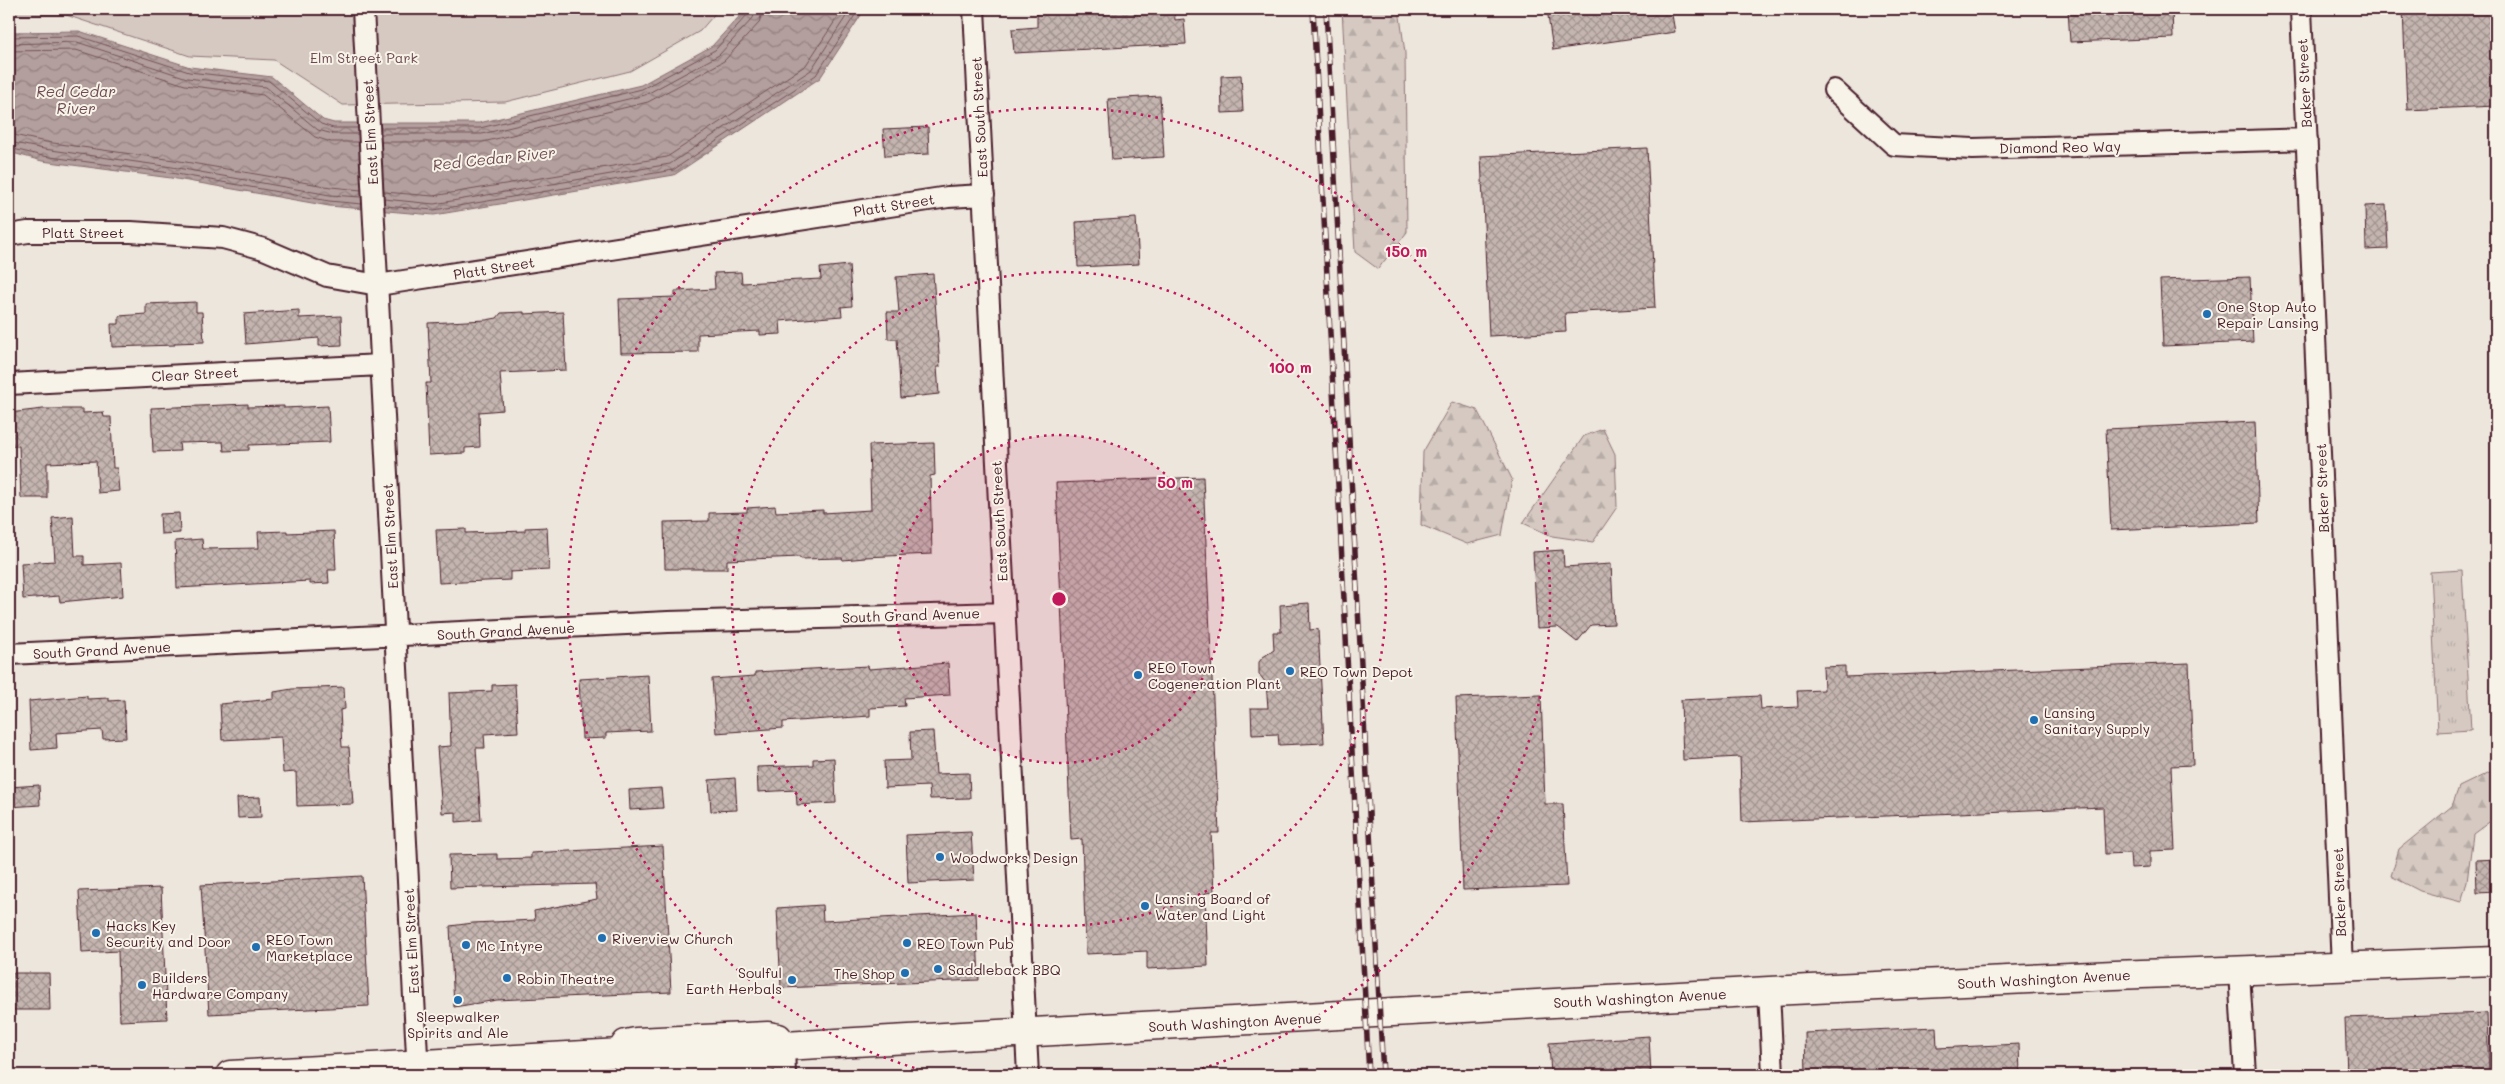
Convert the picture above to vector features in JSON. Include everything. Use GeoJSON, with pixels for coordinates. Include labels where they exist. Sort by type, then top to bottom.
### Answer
{"type":"FeatureCollection","features":[{"type":"Feature","properties":{"kind":"street","name":"East Elm Street"},"geometry":{"type":"LineString","coordinates":[[363,9],[418,1070]]}},
{"type":"Feature","properties":{"kind":"street","name":"East South Street"},"geometry":{"type":"LineString","coordinates":[[974,9],[1028,1075]]}},
{"type":"Feature","properties":{"kind":"street","name":"Baker Street"},"geometry":{"type":"LineString","coordinates":[[2301,9],[2342,967]]}},
{"type":"Feature","properties":{"kind":"street","name":"Diamond Reo Way"},"geometry":{"type":"LineString","coordinates":[[1834,90],[1894,145],[1982,149],[2307,138]]}},
{"type":"Feature","properties":{"kind":"street","name":"Platt Street"},"geometry":{"type":"LineString","coordinates":[[9,235],[28,232],[131,232],[223,238],[264,249],[327,276],[378,284],[948,197],[984,195]]}},
{"type":"Feature","properties":{"kind":"street","name":"Clear Street"},"geometry":{"type":"LineString","coordinates":[[9,384],[381,365]]}},
{"type":"Feature","properties":{"kind":"street","name":"South Grand Avenue"},"geometry":{"type":"LineString","coordinates":[[9,654],[668,622],[1004,613]]}},
{"type":"Feature","properties":{"kind":"street","name":"South Washington Avenue"},"geometry":{"type":"LineString","coordinates":[[784,1046],[1026,1034],[1769,991],[2496,961]]}},
{"type":"Feature","properties":{"kind":"street"},"geometry":{"type":"LineString","coordinates":[[2239,971],[2245,1075]]}},
{"type":"Feature","properties":{"kind":"street"},"geometry":{"type":"LineString","coordinates":[[1769,991],[1773,1075]]}},
{"type":"Feature","properties":{"kind":"street","name":"South Washington Avenue"},"geometry":{"type":"LineString","coordinates":[[620,1053],[626,1044],[636,1042],[768,1036],[778,1038],[784,1046]]}},
{"type":"Feature","properties":{"kind":"street","name":"South Washington Avenue"},"geometry":{"type":"LineString","coordinates":[[620,1053],[627,1061],[636,1064],[687,1068],[770,1057],[778,1055],[784,1046]]}},
{"type":"Feature","properties":{"kind":"street"},"geometry":{"type":"LineString","coordinates":[[784,1046],[785,1075]]}},
{"type":"Feature","properties":{"kind":"street","name":"South Washington Avenue"},"geometry":{"type":"LineString","coordinates":[[230,1075],[418,1070],[620,1053]]}},
{"type":"Feature","properties":{"kind":"green space","name":"Elm Street Park"},"geometry":{"type":"Polygon","coordinates":[[[9,9],[719,9],[700,31],[630,71],[505,102],[343,105],[274,60],[190,56],[66,15],[9,15],[9,9]]]}},
{"type":"Feature","properties":{"kind":"green space"},"geometry":{"type":"Polygon","coordinates":[[[1342,9],[1399,9],[1405,53],[1407,232],[1378,269],[1355,252],[1342,9]]]}},
{"type":"Feature","properties":{"kind":"green space"},"geometry":{"type":"Polygon","coordinates":[[[1452,402],[1477,410],[1512,479],[1502,535],[1467,544],[1421,525],[1423,452],[1452,402]]]}},
{"type":"Feature","properties":{"kind":"green space"},"geometry":{"type":"Polygon","coordinates":[[[1603,429],[1615,454],[1617,507],[1593,542],[1552,536],[1523,523],[1584,436],[1603,429]]]}},
{"type":"Feature","properties":{"kind":"green space"},"geometry":{"type":"Polygon","coordinates":[[[2462,570],[2471,730],[2438,732],[2430,572],[2462,570]]]}},
{"type":"Feature","properties":{"kind":"green space"},"geometry":{"type":"Polygon","coordinates":[[[2496,769],[2496,817],[2473,834],[2467,882],[2461,902],[2420,891],[2391,876],[2399,849],[2452,806],[2459,787],[2496,769]]]}},
{"type":"Feature","properties":{"kind":"water","name":"Red Cedar River"},"geometry":{"type":"Polygon","coordinates":[[[746,9],[865,9],[820,78],[674,175],[434,215],[329,206],[171,178],[42,161],[9,152],[9,32],[79,31],[190,67],[272,77],[323,120],[334,123],[479,123],[641,85],[712,46],[746,9]]]}},
{"type":"Feature","properties":{"kind":"building"},"geometry":{"type":"Polygon","coordinates":[[[1037,9],[1174,9],[1175,20],[1184,19],[1186,44],[1014,53],[1012,29],[1037,27],[1037,9]]]}},
{"type":"Feature","properties":{"kind":"building"},"geometry":{"type":"Polygon","coordinates":[[[1547,9],[1671,9],[1675,32],[1553,50],[1547,9]]]}},
{"type":"Feature","properties":{"kind":"building"},"geometry":{"type":"Polygon","coordinates":[[[2068,9],[2172,9],[2173,38],[2070,42],[2068,9]]]}},
{"type":"Feature","properties":{"kind":"building"},"geometry":{"type":"Polygon","coordinates":[[[2403,9],[2496,9],[2496,106],[2407,110],[2403,9]]]}},
{"type":"Feature","properties":{"kind":"building"},"geometry":{"type":"Polygon","coordinates":[[[1241,75],[1243,112],[1222,113],[1221,76],[1241,75]]]}},
{"type":"Feature","properties":{"kind":"building"},"geometry":{"type":"Polygon","coordinates":[[[1160,96],[1164,157],[1112,160],[1108,99],[1160,96]]]}},
{"type":"Feature","properties":{"kind":"building"},"geometry":{"type":"Polygon","coordinates":[[[928,127],[929,154],[885,156],[883,129],[928,127]]]}},
{"type":"Feature","properties":{"kind":"building"},"geometry":{"type":"Polygon","coordinates":[[[1647,148],[1655,308],[1565,313],[1566,332],[1489,336],[1481,156],[1647,148]]]}},
{"type":"Feature","properties":{"kind":"building"},"geometry":{"type":"Polygon","coordinates":[[[2386,205],[2388,249],[2366,250],[2365,206],[2386,205]]]}},
{"type":"Feature","properties":{"kind":"building"},"geometry":{"type":"Polygon","coordinates":[[[1136,218],[1139,264],[1078,267],[1076,222],[1136,218]]]}},
{"type":"Feature","properties":{"kind":"building"},"geometry":{"type":"Polygon","coordinates":[[[849,265],[852,306],[841,307],[842,316],[780,321],[781,334],[760,335],[760,331],[698,334],[698,352],[621,353],[619,299],[675,297],[675,291],[715,289],[714,273],[741,272],[742,283],[821,279],[820,268],[849,265]]]}},
{"type":"Feature","properties":{"kind":"building"},"geometry":{"type":"Polygon","coordinates":[[[933,274],[940,367],[937,367],[939,394],[901,398],[897,339],[888,339],[887,312],[899,312],[896,277],[933,274]]]}},
{"type":"Feature","properties":{"kind":"building"},"geometry":{"type":"Polygon","coordinates":[[[2250,277],[2253,342],[2163,346],[2160,280],[2250,277]]]}},
{"type":"Feature","properties":{"kind":"building"},"geometry":{"type":"Polygon","coordinates":[[[196,302],[196,312],[202,312],[204,342],[112,347],[111,324],[119,324],[119,316],[146,314],[146,304],[196,302]]]}},
{"type":"Feature","properties":{"kind":"building"},"geometry":{"type":"Polygon","coordinates":[[[299,310],[299,318],[341,316],[342,345],[319,346],[319,338],[246,344],[244,314],[299,310]]]}},
{"type":"Feature","properties":{"kind":"building"},"geometry":{"type":"Polygon","coordinates":[[[524,312],[524,314],[563,312],[566,370],[500,373],[503,410],[479,412],[480,447],[465,448],[465,453],[429,455],[426,383],[431,383],[428,323],[486,320],[497,318],[501,313],[524,312]]]}},
{"type":"Feature","properties":{"kind":"building"},"geometry":{"type":"Polygon","coordinates":[[[248,404],[248,407],[284,406],[284,408],[328,406],[330,442],[249,445],[249,450],[224,451],[223,442],[179,443],[180,451],[153,452],[151,408],[248,404]]]}},
{"type":"Feature","properties":{"kind":"building"},"geometry":{"type":"Polygon","coordinates":[[[43,409],[83,409],[83,413],[103,412],[104,417],[111,417],[113,468],[117,468],[119,491],[98,493],[96,461],[47,463],[47,498],[21,498],[19,446],[9,446],[9,413],[43,409]]]}},
{"type":"Feature","properties":{"kind":"building"},"geometry":{"type":"Polygon","coordinates":[[[2255,422],[2259,523],[2111,530],[2106,429],[2255,422]]]}},
{"type":"Feature","properties":{"kind":"building"},"geometry":{"type":"Polygon","coordinates":[[[934,443],[935,475],[930,476],[932,554],[865,557],[843,560],[842,558],[801,559],[800,557],[727,560],[727,569],[665,569],[664,522],[709,521],[709,513],[747,512],[747,508],[775,506],[776,512],[823,510],[823,513],[871,510],[869,445],[934,443]]]}},
{"type":"Feature","properties":{"kind":"building","name":"REO Town Cogeneration Plant"},"geometry":{"type":"Polygon","coordinates":[[[1203,477],[1219,833],[1211,833],[1214,892],[1205,893],[1208,966],[1147,969],[1147,951],[1086,954],[1082,839],[1071,840],[1056,483],[1203,477]]]}},
{"type":"Feature","properties":{"kind":"building"},"geometry":{"type":"Polygon","coordinates":[[[179,513],[180,533],[161,534],[160,514],[179,513]]]}},
{"type":"Feature","properties":{"kind":"building"},"geometry":{"type":"Polygon","coordinates":[[[73,516],[75,556],[84,556],[84,565],[121,563],[123,596],[60,602],[59,596],[23,599],[21,563],[55,561],[52,518],[73,516]]]}},
{"type":"Feature","properties":{"kind":"building"},"geometry":{"type":"Polygon","coordinates":[[[547,527],[549,570],[510,572],[510,580],[439,583],[436,530],[466,529],[466,533],[525,531],[525,528],[547,527]]]}},
{"type":"Feature","properties":{"kind":"building"},"geometry":{"type":"Polygon","coordinates":[[[287,531],[287,533],[334,531],[336,570],[328,570],[329,583],[310,584],[310,581],[177,588],[175,541],[202,539],[203,549],[259,548],[258,532],[287,531]]]}},
{"type":"Feature","properties":{"kind":"building"},"geometry":{"type":"Polygon","coordinates":[[[1563,550],[1564,567],[1611,564],[1614,624],[1591,625],[1577,642],[1558,627],[1537,628],[1533,552],[1563,550]]]}},
{"type":"Feature","properties":{"kind":"building","name":"REO Town Depot"},"geometry":{"type":"Polygon","coordinates":[[[1309,603],[1310,630],[1318,629],[1324,743],[1279,745],[1278,734],[1252,735],[1251,708],[1268,708],[1266,683],[1259,674],[1259,662],[1274,650],[1273,632],[1281,632],[1280,605],[1309,603]]]}},
{"type":"Feature","properties":{"kind":"building"},"geometry":{"type":"Polygon","coordinates":[[[948,663],[950,695],[904,698],[905,706],[870,708],[870,716],[783,722],[783,728],[716,733],[712,679],[755,676],[755,672],[868,666],[869,669],[948,663]]]}},
{"type":"Feature","properties":{"kind":"building","name":"Lansing Sanitary Supply"},"geometry":{"type":"Polygon","coordinates":[[[2189,663],[2193,765],[2171,766],[2175,850],[2150,851],[2150,867],[2131,868],[2130,853],[2105,854],[2103,807],[1742,822],[1740,757],[1683,760],[1681,700],[1760,696],[1761,709],[1798,707],[1797,691],[1824,690],[1823,667],[1845,666],[1845,677],[2189,663]]]}},
{"type":"Feature","properties":{"kind":"building"},"geometry":{"type":"Polygon","coordinates":[[[648,675],[651,731],[606,733],[606,738],[582,739],[579,679],[648,675]]]}},
{"type":"Feature","properties":{"kind":"building"},"geometry":{"type":"Polygon","coordinates":[[[515,684],[518,732],[484,734],[485,748],[476,748],[481,820],[456,822],[456,812],[442,813],[437,747],[451,746],[449,693],[492,691],[492,685],[515,684]]]}},
{"type":"Feature","properties":{"kind":"building"},"geometry":{"type":"Polygon","coordinates":[[[344,687],[345,709],[340,710],[342,747],[349,747],[353,804],[297,806],[296,772],[283,773],[281,737],[222,740],[220,704],[274,699],[274,692],[292,689],[344,687]]]}},
{"type":"Feature","properties":{"kind":"building"},"geometry":{"type":"Polygon","coordinates":[[[1541,695],[1545,804],[1563,804],[1567,886],[1463,890],[1456,698],[1541,695]]]}},
{"type":"Feature","properties":{"kind":"building"},"geometry":{"type":"Polygon","coordinates":[[[87,696],[87,699],[109,698],[109,701],[124,700],[126,738],[103,739],[102,730],[56,733],[57,748],[31,750],[29,701],[87,696]]]}},
{"type":"Feature","properties":{"kind":"building"},"geometry":{"type":"Polygon","coordinates":[[[933,731],[936,774],[969,773],[970,798],[930,799],[929,786],[885,788],[884,761],[911,760],[910,732],[933,731]]]}},
{"type":"Feature","properties":{"kind":"building"},"geometry":{"type":"Polygon","coordinates":[[[834,758],[836,803],[797,805],[796,790],[758,792],[757,767],[813,765],[813,759],[834,758]]]}},
{"type":"Feature","properties":{"kind":"building"},"geometry":{"type":"Polygon","coordinates":[[[735,778],[737,810],[711,811],[709,780],[735,778]]]}},
{"type":"Feature","properties":{"kind":"building"},"geometry":{"type":"Polygon","coordinates":[[[39,785],[40,805],[9,807],[9,787],[39,785]]]}},
{"type":"Feature","properties":{"kind":"building"},"geometry":{"type":"Polygon","coordinates":[[[661,788],[663,808],[630,810],[629,790],[661,788]]]}},
{"type":"Feature","properties":{"kind":"building"},"geometry":{"type":"Polygon","coordinates":[[[260,797],[261,817],[238,818],[237,798],[260,797]]]}},
{"type":"Feature","properties":{"kind":"building","name":"Woodworks Design"},"geometry":{"type":"Polygon","coordinates":[[[971,832],[974,880],[908,883],[906,835],[971,832]]]}},
{"type":"Feature","properties":{"kind":"building","name":"Riverview Church"},"geometry":{"type":"Polygon","coordinates":[[[663,846],[671,992],[497,1000],[454,1007],[450,926],[535,920],[534,911],[597,899],[595,884],[450,888],[449,855],[497,854],[497,859],[531,858],[531,853],[663,846]]]}},
{"type":"Feature","properties":{"kind":"building"},"geometry":{"type":"Polygon","coordinates":[[[2496,859],[2496,892],[2477,893],[2476,860],[2496,859]]]}},
{"type":"Feature","properties":{"kind":"building","name":"REO Town Marketplace"},"geometry":{"type":"Polygon","coordinates":[[[362,876],[369,1006],[209,1014],[201,885],[362,876]]]}},
{"type":"Feature","properties":{"kind":"building"},"geometry":{"type":"Polygon","coordinates":[[[161,888],[167,1019],[120,1021],[118,951],[82,953],[79,891],[161,888]]]}},
{"type":"Feature","properties":{"kind":"building"},"geometry":{"type":"Polygon","coordinates":[[[822,905],[823,921],[976,913],[979,980],[781,988],[777,908],[822,905]]]}},
{"type":"Feature","properties":{"kind":"building"},"geometry":{"type":"Polygon","coordinates":[[[9,973],[49,973],[50,1010],[9,1010],[9,973]]]}},
{"type":"Feature","properties":{"kind":"building"},"geometry":{"type":"Polygon","coordinates":[[[2487,1013],[2489,1075],[2347,1075],[2345,1018],[2487,1013]]]}},
{"type":"Feature","properties":{"kind":"building"},"geometry":{"type":"Polygon","coordinates":[[[1936,1027],[1937,1048],[2019,1044],[2020,1075],[1806,1075],[1805,1033],[1936,1027]]]}},
{"type":"Feature","properties":{"kind":"building"},"geometry":{"type":"Polygon","coordinates":[[[1649,1036],[1651,1075],[1551,1075],[1549,1043],[1649,1036]]]}},
{"type":"Feature","properties":{"kind":"railway"},"geometry":{"type":"LineString","coordinates":[[1313,9],[1369,1075]]}},
{"type":"Feature","properties":{"kind":"railway"},"geometry":{"type":"LineString","coordinates":[[1326,9],[1383,1075]]}},
{"type":"Feature","properties":{"kind":"place","name":"One Stop Auto Repair Lansing"},"geometry":{"type":"Point","coordinates":[2207,314]}},
{"type":"Feature","properties":{"kind":"place","name":"REO Town Depot"},"geometry":{"type":"Point","coordinates":[1290,671]}},
{"type":"Feature","properties":{"kind":"place","name":"REO Town Cogeneration Plant"},"geometry":{"type":"Point","coordinates":[1138,675]}},
{"type":"Feature","properties":{"kind":"place","name":"Lansing Sanitary Supply"},"geometry":{"type":"Point","coordinates":[2034,720]}},
{"type":"Feature","properties":{"kind":"place","name":"Woodworks Design"},"geometry":{"type":"Point","coordinates":[940,857]}},
{"type":"Feature","properties":{"kind":"place","name":"Lansing Board of Water and Light"},"geometry":{"type":"Point","coordinates":[1145,906]}},
{"type":"Feature","properties":{"kind":"place","name":"Hacks Key Security and Door"},"geometry":{"type":"Point","coordinates":[96,933]}},
{"type":"Feature","properties":{"kind":"place","name":"Riverview Church"},"geometry":{"type":"Point","coordinates":[602,938]}},
{"type":"Feature","properties":{"kind":"place","name":"REO Town Pub"},"geometry":{"type":"Point","coordinates":[907,943]}},
{"type":"Feature","properties":{"kind":"place","name":"Mc Intyre"},"geometry":{"type":"Point","coordinates":[466,945]}},
{"type":"Feature","properties":{"kind":"place","name":"REO Town Marketplace"},"geometry":{"type":"Point","coordinates":[256,947]}},
{"type":"Feature","properties":{"kind":"place","name":"Saddleback BBQ"},"geometry":{"type":"Point","coordinates":[938,969]}},
{"type":"Feature","properties":{"kind":"place","name":"The Shop"},"geometry":{"type":"Point","coordinates":[905,973]}},
{"type":"Feature","properties":{"kind":"place","name":"Robin Theatre"},"geometry":{"type":"Point","coordinates":[507,978]}},
{"type":"Feature","properties":{"kind":"place","name":"Soulful Earth Herbals"},"geometry":{"type":"Point","coordinates":[792,980]}},
{"type":"Feature","properties":{"kind":"place","name":"Builders Hardware Company"},"geometry":{"type":"Point","coordinates":[142,985]}},
{"type":"Feature","properties":{"kind":"place","name":"Sleepwalker Spirits and Ale"},"geometry":{"type":"Point","coordinates":[458,1000]}}]}
